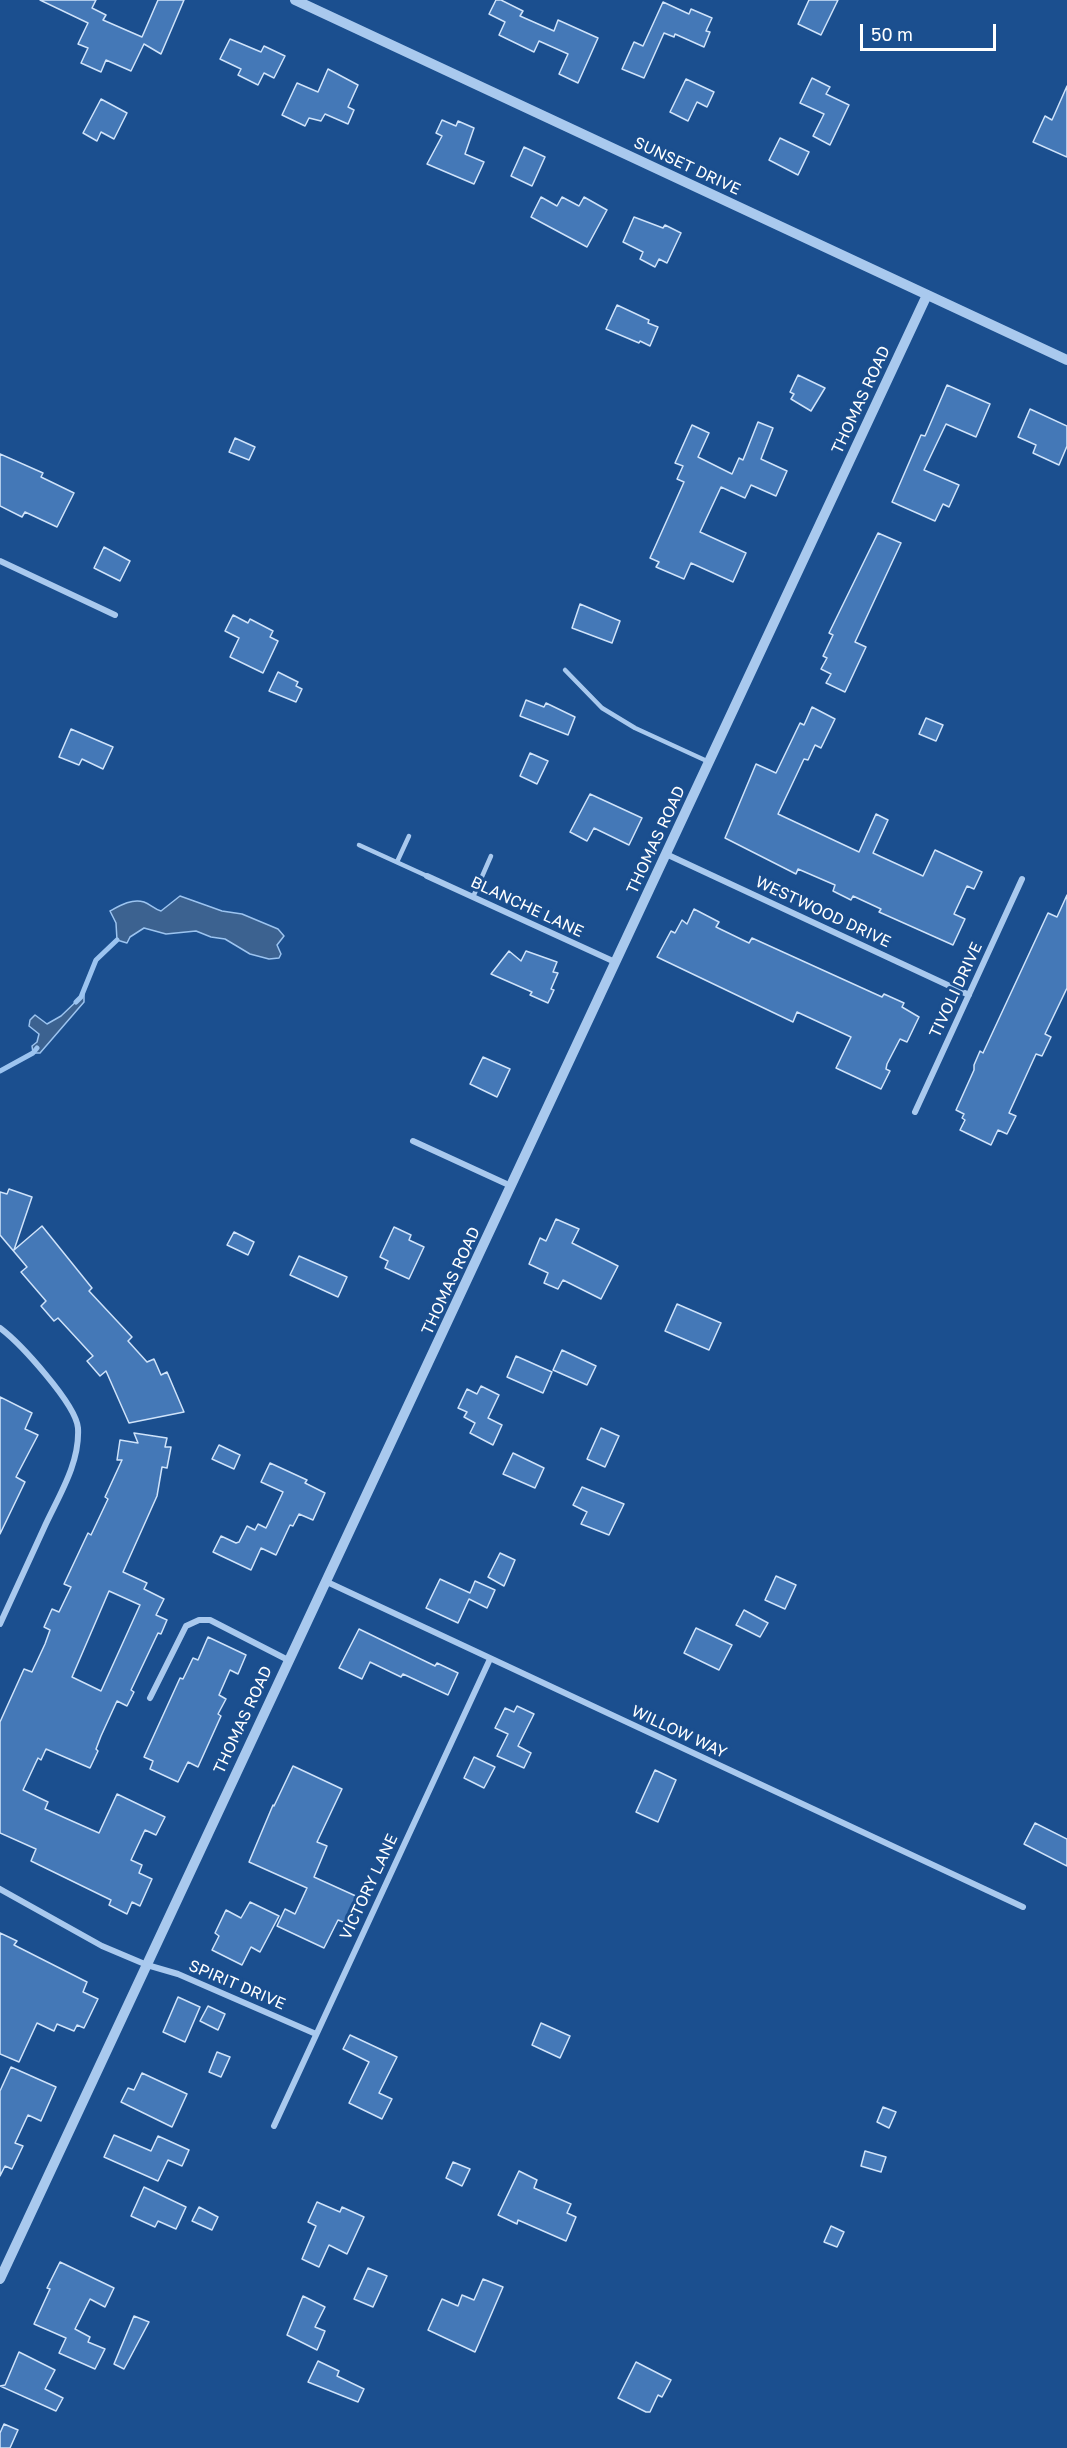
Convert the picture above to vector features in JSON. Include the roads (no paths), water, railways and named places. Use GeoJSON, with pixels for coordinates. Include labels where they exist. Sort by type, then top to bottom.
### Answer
{"type":"FeatureCollection","features":[{"type":"Feature","properties":{"kind":"street","name":"SUNSET DRIVE"},"geometry":{"type":"LineString","coordinates":[[295,0],[1067,360]]}},
{"type":"Feature","properties":{"kind":"street","name":"THOMAS ROAD"},"geometry":{"type":"LineString","coordinates":[[0,2279],[927,294]]}},
{"type":"Feature","properties":{"kind":"street"},"geometry":{"type":"LineString","coordinates":[[0,561],[115,615]]}},
{"type":"Feature","properties":{"kind":"street","name":"WESTWOOD DRIVE"},"geometry":{"type":"LineString","coordinates":[[666,854],[969,995]]}},
{"type":"Feature","properties":{"kind":"street","name":"BLANCHE LANE"},"geometry":{"type":"LineString","coordinates":[[426,876],[615,962]]}},
{"type":"Feature","properties":{"kind":"street","name":"TIVOLI DRIVE"},"geometry":{"type":"LineString","coordinates":[[915,1112],[1022,879]]}},
{"type":"Feature","properties":{"kind":"street"},"geometry":{"type":"LineString","coordinates":[[413,1141],[512,1186]]}},
{"type":"Feature","properties":{"kind":"street"},"geometry":{"type":"LineString","coordinates":[[0,1328],[16,1340],[67,1402],[78,1427],[75,1461],[0,1624]]}},
{"type":"Feature","properties":{"kind":"street","name":"WILLOW WAY"},"geometry":{"type":"LineString","coordinates":[[324,1581],[1023,1907]]}},
{"type":"Feature","properties":{"kind":"street"},"geometry":{"type":"LineString","coordinates":[[150,1698],[186,1626],[199,1620],[210,1620],[288,1659]]}},
{"type":"Feature","properties":{"kind":"street","name":"VICTORY LANE"},"geometry":{"type":"LineString","coordinates":[[274,2126],[490,1659]]}},
{"type":"Feature","properties":{"kind":"street","name":"SPIRIT DRIVE"},"geometry":{"type":"LineString","coordinates":[[0,1889],[102,1946],[147,1965],[178,1974],[316,2034]]}},
{"type":"Feature","properties":{"kind":"lane"},"geometry":{"type":"LineString","coordinates":[[565,670],[602,708],[635,728],[709,762]]}},
{"type":"Feature","properties":{"kind":"lane"},"geometry":{"type":"LineString","coordinates":[[397,862],[409,836]]}},
{"type":"Feature","properties":{"kind":"lane"},"geometry":{"type":"LineString","coordinates":[[359,845],[426,876]]}},
{"type":"Feature","properties":{"kind":"lane"},"geometry":{"type":"LineString","coordinates":[[473,897],[491,856]]}},
{"type":"Feature","properties":{"kind":"water"},"geometry":{"type":"Polygon","coordinates":[[[180,896],[222,911],[242,914],[278,929],[284,936],[277,945],[281,954],[279,958],[269,959],[250,954],[225,939],[196,931],[166,934],[144,928],[130,937],[127,943],[117,940],[116,923],[110,911],[126,903],[139,901],[161,911],[180,896]]]}},
{"type":"Feature","properties":{"kind":"water"},"geometry":{"type":"Polygon","coordinates":[[[84,994],[84,1002],[40,1053],[33,1053],[32,1046],[37,1042],[39,1034],[29,1026],[30,1020],[35,1015],[47,1024],[61,1016],[84,994]]]}},
{"type":"Feature","properties":{"kind":"waterway"},"geometry":{"type":"LineString","coordinates":[[76,1002],[81,997],[96,960],[117,940]]}},
{"type":"Feature","properties":{"kind":"waterway"},"geometry":{"type":"LineString","coordinates":[[0,1071],[33,1053],[37,1048]]}}]}
